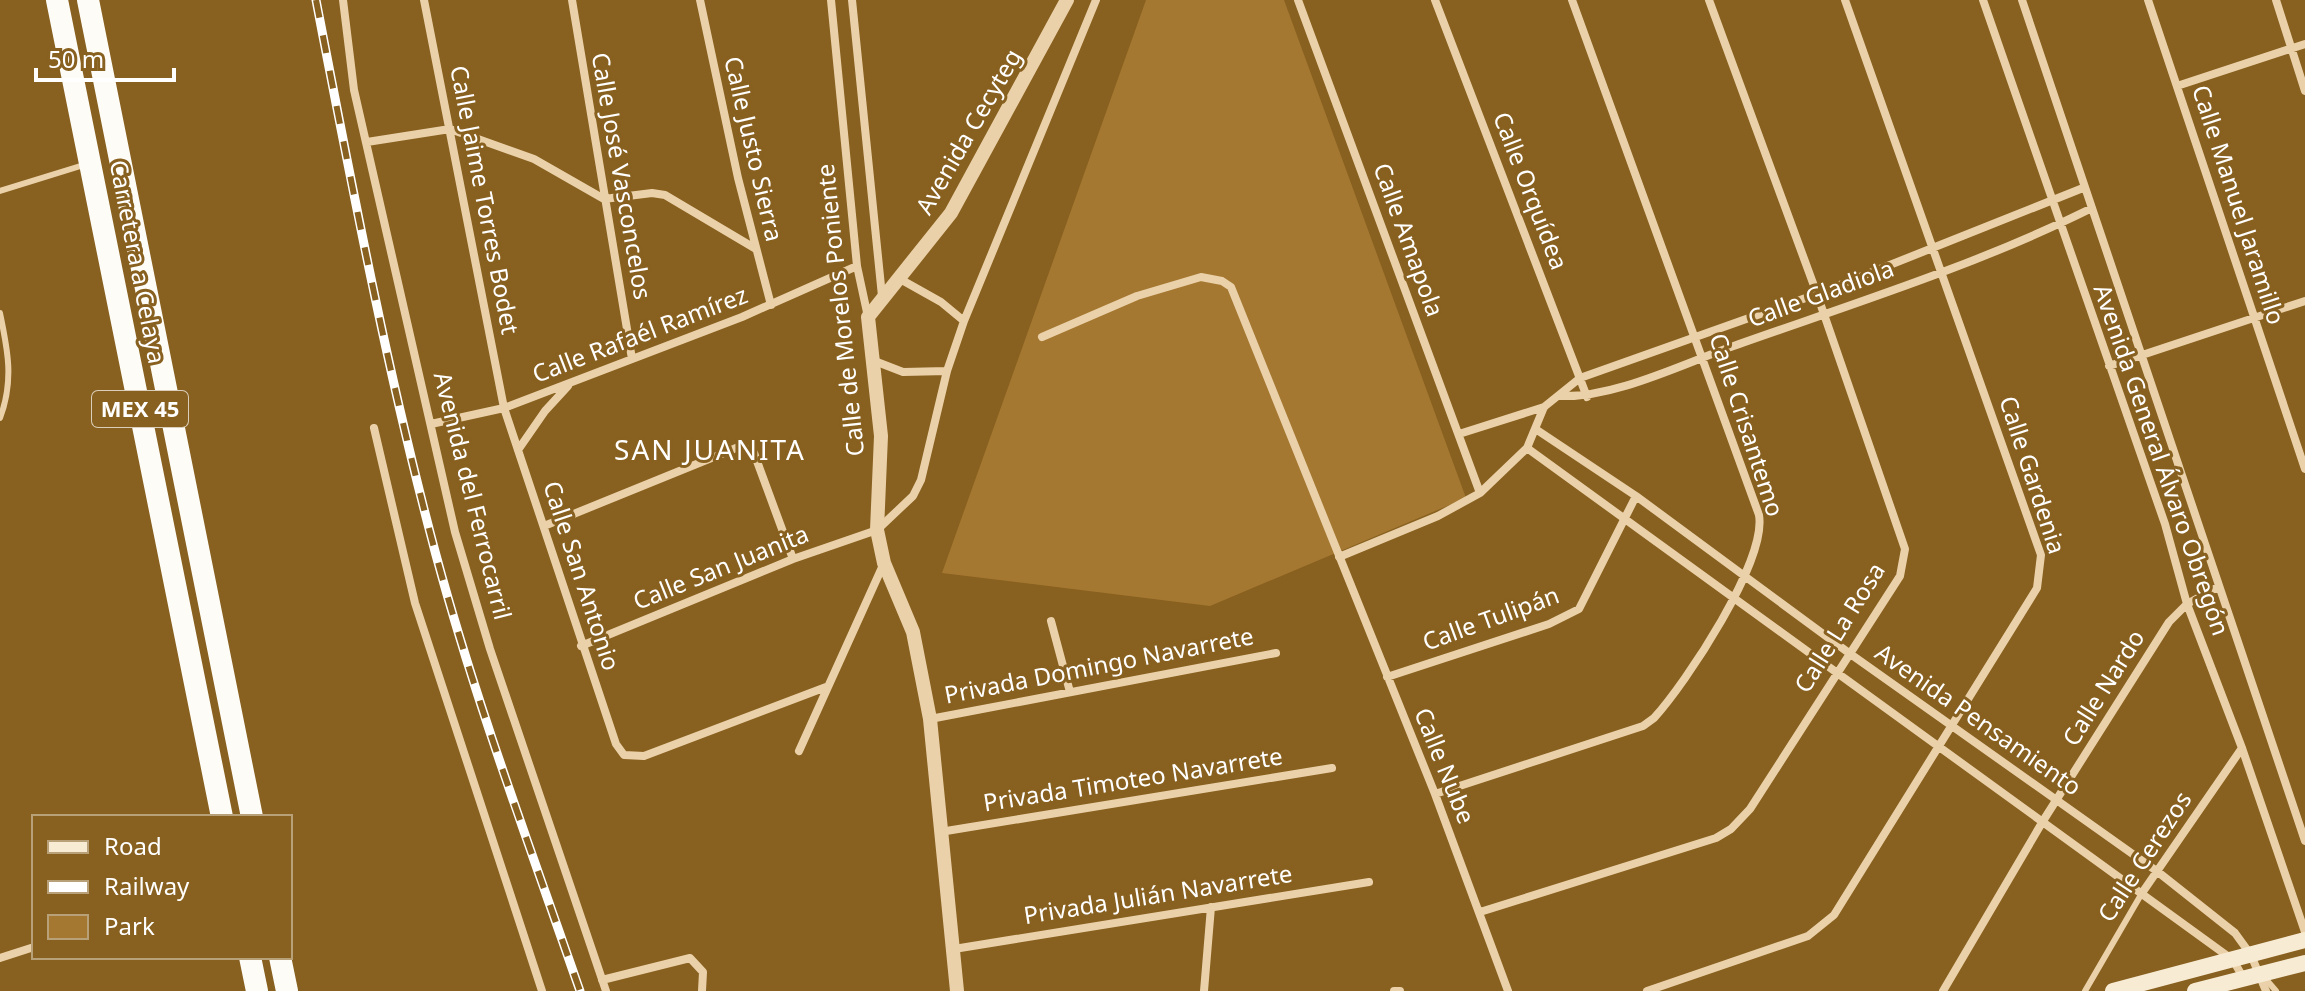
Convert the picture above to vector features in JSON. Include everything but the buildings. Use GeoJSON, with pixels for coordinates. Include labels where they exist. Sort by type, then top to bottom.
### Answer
{"type":"FeatureCollection","features":[{"type":"Feature","properties":{"kind":"highway","name":"Carretera a Celaya"},"geometry":{"type":"LineString","coordinates":[[57,0],[222,815]]}},
{"type":"Feature","properties":{"kind":"highway","name":"Carretera a Celaya"},"geometry":{"type":"LineString","coordinates":[[88,0],[252,815]]}},
{"type":"Feature","properties":{"kind":"highway"},"geometry":{"type":"LineString","coordinates":[[250,959],[257,991]]}},
{"type":"Feature","properties":{"kind":"highway"},"geometry":{"type":"LineString","coordinates":[[280,959],[287,991]]}},
{"type":"Feature","properties":{"kind":"main road"},"geometry":{"type":"LineString","coordinates":[[2113,991],[2305,940]]}},
{"type":"Feature","properties":{"kind":"main road"},"geometry":{"type":"LineString","coordinates":[[2195,991],[2244,979],[2264,983],[2305,963]]}},
{"type":"Feature","properties":{"kind":"street","name":"Avenida del Ferrocarril"},"geometry":{"type":"LineString","coordinates":[[343,0],[354,90],[455,532],[486,634],[606,991]]}},
{"type":"Feature","properties":{"kind":"street","name":"Calle Jaime Torres Bodet"},"geometry":{"type":"LineString","coordinates":[[424,0],[504,408]]}},
{"type":"Feature","properties":{"kind":"street","name":"Calle José Vasconcelos"},"geometry":{"type":"LineString","coordinates":[[572,0],[632,359]]}},
{"type":"Feature","properties":{"kind":"street","name":"Calle Justo Sierra"},"geometry":{"type":"LineString","coordinates":[[700,0],[717,88],[771,305]]}},
{"type":"Feature","properties":{"kind":"street","name":"Calle de Morelos Poniente"},"geometry":{"type":"LineString","coordinates":[[831,0],[857,266],[868,317],[881,436],[877,530],[884,563],[913,632],[930,719],[957,991]]}},
{"type":"Feature","properties":{"kind":"street","name":"Calle de Morelos Poniente"},"geometry":{"type":"LineString","coordinates":[[852,0],[882,296]]}},
{"type":"Feature","properties":{"kind":"street","name":"Avenida Cecyteg"},"geometry":{"type":"LineString","coordinates":[[868,317],[966,189],[1067,0]]}},
{"type":"Feature","properties":{"kind":"street"},"geometry":{"type":"LineString","coordinates":[[877,530],[913,496],[921,480],[947,371],[964,321],[1096,0]]}},
{"type":"Feature","properties":{"kind":"street","name":"Calle Amapola"},"geometry":{"type":"LineString","coordinates":[[1298,0],[1480,493]]}},
{"type":"Feature","properties":{"kind":"street","name":"Calle Orquídea"},"geometry":{"type":"LineString","coordinates":[[1435,0],[1587,397]]}},
{"type":"Feature","properties":{"kind":"street","name":"Calle Crisantemo"},"geometry":{"type":"LineString","coordinates":[[1435,794],[1643,726],[1663,708],[1735,597],[1760,538],[1759,515],[1698,339],[1572,0]]}},
{"type":"Feature","properties":{"kind":"street","name":"Calle La Rosa"},"geometry":{"type":"LineString","coordinates":[[1480,912],[1716,838],[1731,829],[1750,809],[1900,576],[1905,549],[1817,294],[1709,0]]}},
{"type":"Feature","properties":{"kind":"street","name":"Calle Gardenia"},"geometry":{"type":"LineString","coordinates":[[1647,991],[1808,936],[1822,928],[1834,915],[1940,748],[2037,588],[2042,574],[2041,555],[1845,0]]}},
{"type":"Feature","properties":{"kind":"street","name":"Avenida General Álvaro Obregón"},"geometry":{"type":"LineString","coordinates":[[1983,0],[2050,202],[2165,524],[2187,604],[2242,748],[2305,932]]}},
{"type":"Feature","properties":{"kind":"street","name":"Avenida General Álvaro Obregón"},"geometry":{"type":"LineString","coordinates":[[2022,0],[2305,841]]}},
{"type":"Feature","properties":{"kind":"street","name":"Calle Manuel Jaramillo"},"geometry":{"type":"LineString","coordinates":[[2148,0],[2305,469]]}},
{"type":"Feature","properties":{"kind":"street"},"geometry":{"type":"LineString","coordinates":[[2276,0],[2305,91]]}},
{"type":"Feature","properties":{"kind":"street"},"geometry":{"type":"LineString","coordinates":[[2177,86],[2305,44]]}},
{"type":"Feature","properties":{"kind":"street"},"geometry":{"type":"LineString","coordinates":[[836,53],[856,52]]}},
{"type":"Feature","properties":{"kind":"street"},"geometry":{"type":"LineString","coordinates":[[367,142],[450,129],[534,159],[604,199],[652,193],[665,195],[756,249]]}},
{"type":"Feature","properties":{"kind":"street","name":"Calle Gladiola"},"geometry":{"type":"LineString","coordinates":[[1459,434],[1544,407],[1580,378],[1698,339],[1935,249],[2083,188]]}},
{"type":"Feature","properties":{"kind":"street","name":"Calle Gladiola"},"geometry":{"type":"LineString","coordinates":[[1559,396],[1587,397],[1704,357],[1942,271],[2090,209]]}},
{"type":"Feature","properties":{"kind":"street","name":"Calle Rafaél Ramírez"},"geometry":{"type":"LineString","coordinates":[[431,424],[504,408],[771,305],[857,266]]}},
{"type":"Feature","properties":{"kind":"street","name":"Calle Nube"},"geometry":{"type":"LineString","coordinates":[[1042,337],[1137,296],[1201,277],[1222,281],[1231,287],[1435,794],[1508,991]]}},
{"type":"Feature","properties":{"kind":"street"},"geometry":{"type":"LineString","coordinates":[[900,279],[941,302],[964,321]]}},
{"type":"Feature","properties":{"kind":"street"},"geometry":{"type":"LineString","coordinates":[[2109,366],[2305,301]]}},
{"type":"Feature","properties":{"kind":"street"},"geometry":{"type":"LineString","coordinates":[[872,360],[903,372],[947,371]]}},
{"type":"Feature","properties":{"kind":"street"},"geometry":{"type":"LineString","coordinates":[[518,450],[545,411],[571,382]]}},
{"type":"Feature","properties":{"kind":"street"},"geometry":{"type":"LineString","coordinates":[[1339,557],[1438,516],[1480,493],[1527,448],[1544,407]]}},
{"type":"Feature","properties":{"kind":"street","name":"Calle San Antonio"},"geometry":{"type":"LineString","coordinates":[[504,408],[581,646],[616,744],[624,755],[644,756],[826,687]]}},
{"type":"Feature","properties":{"kind":"street"},"geometry":{"type":"LineString","coordinates":[[374,428],[415,603],[542,991]]}},
{"type":"Feature","properties":{"kind":"street","name":"Avenida Pensamiento"},"geometry":{"type":"LineString","coordinates":[[1537,430],[1636,496],[1849,653],[2158,872],[2235,933],[2251,955],[2264,983]]}},
{"type":"Feature","properties":{"kind":"street"},"geometry":{"type":"LineString","coordinates":[[544,526],[741,446],[754,453],[793,559]]}},
{"type":"Feature","properties":{"kind":"street","name":"Avenida Pensamiento"},"geometry":{"type":"LineString","coordinates":[[1527,448],[1628,518],[2233,960],[2244,979]]}},
{"type":"Feature","properties":{"kind":"street","name":"Calle Tulipán"},"geometry":{"type":"LineString","coordinates":[[1387,677],[1549,624],[1579,609],[1628,518],[1636,496]]}},
{"type":"Feature","properties":{"kind":"street","name":"Calle San Juanita"},"geometry":{"type":"LineString","coordinates":[[581,646],[793,559],[877,530]]}},
{"type":"Feature","properties":{"kind":"street"},"geometry":{"type":"LineString","coordinates":[[799,751],[884,563]]}},
{"type":"Feature","properties":{"kind":"street","name":"Calle Nardo"},"geometry":{"type":"LineString","coordinates":[[1943,991],[2043,821],[2169,622],[2187,604],[2218,587]]}},
{"type":"Feature","properties":{"kind":"street"},"geometry":{"type":"LineString","coordinates":[[1051,621],[1070,692]]}},
{"type":"Feature","properties":{"kind":"street","name":"Privada Domingo Navarrete"},"geometry":{"type":"LineString","coordinates":[[930,719],[1276,653]]}},
{"type":"Feature","properties":{"kind":"street","name":"Calle Cerezos"},"geometry":{"type":"LineString","coordinates":[[2142,893],[2242,748]]}},
{"type":"Feature","properties":{"kind":"street","name":"Privada Timoteo Navarrete"},"geometry":{"type":"LineString","coordinates":[[940,832],[1332,768]]}},
{"type":"Feature","properties":{"kind":"street","name":"Privada Julián Navarrete"},"geometry":{"type":"LineString","coordinates":[[954,949],[1369,882]]}},
{"type":"Feature","properties":{"kind":"street"},"geometry":{"type":"LineString","coordinates":[[1204,991],[1211,907]]}},
{"type":"Feature","properties":{"kind":"street"},"geometry":{"type":"LineString","coordinates":[[0,958],[32,948]]}},
{"type":"Feature","properties":{"kind":"street"},"geometry":{"type":"LineString","coordinates":[[602,980],[690,958],[703,972],[702,991]]}},
{"type":"Feature","properties":{"kind":"street"},"geometry":{"type":"LineString","coordinates":[[1394,991],[1400,991]]}},
{"type":"Feature","properties":{"kind":"lane"},"geometry":{"type":"LineString","coordinates":[[0,191],[90,163]]}},
{"type":"Feature","properties":{"kind":"lane"},"geometry":{"type":"LineString","coordinates":[[0,313],[11,363],[9,395],[0,418]]}},
{"type":"Feature","properties":{"kind":"lane","name":"Calle Cerezos"},"geometry":{"type":"LineString","coordinates":[[2085,991],[2142,893]]}},
{"type":"Feature","properties":{"kind":"lane"},"geometry":{"type":"LineString","coordinates":[[2264,983],[2276,991]]}},
{"type":"Feature","properties":{"kind":"green space"},"geometry":{"type":"Polygon","coordinates":[[[1146,0],[1284,0],[1466,498],[1210,606],[942,573],[1146,0]]]}},
{"type":"Feature","properties":{"kind":"railway"},"geometry":{"type":"LineString","coordinates":[[316,0],[386,348],[436,555],[486,720],[580,991]]}},
{"type":"Feature","properties":{"kind":"district","name":"SAN JUANITA"},"geometry":{"type":"Point","coordinates":[710,450]}}]}
